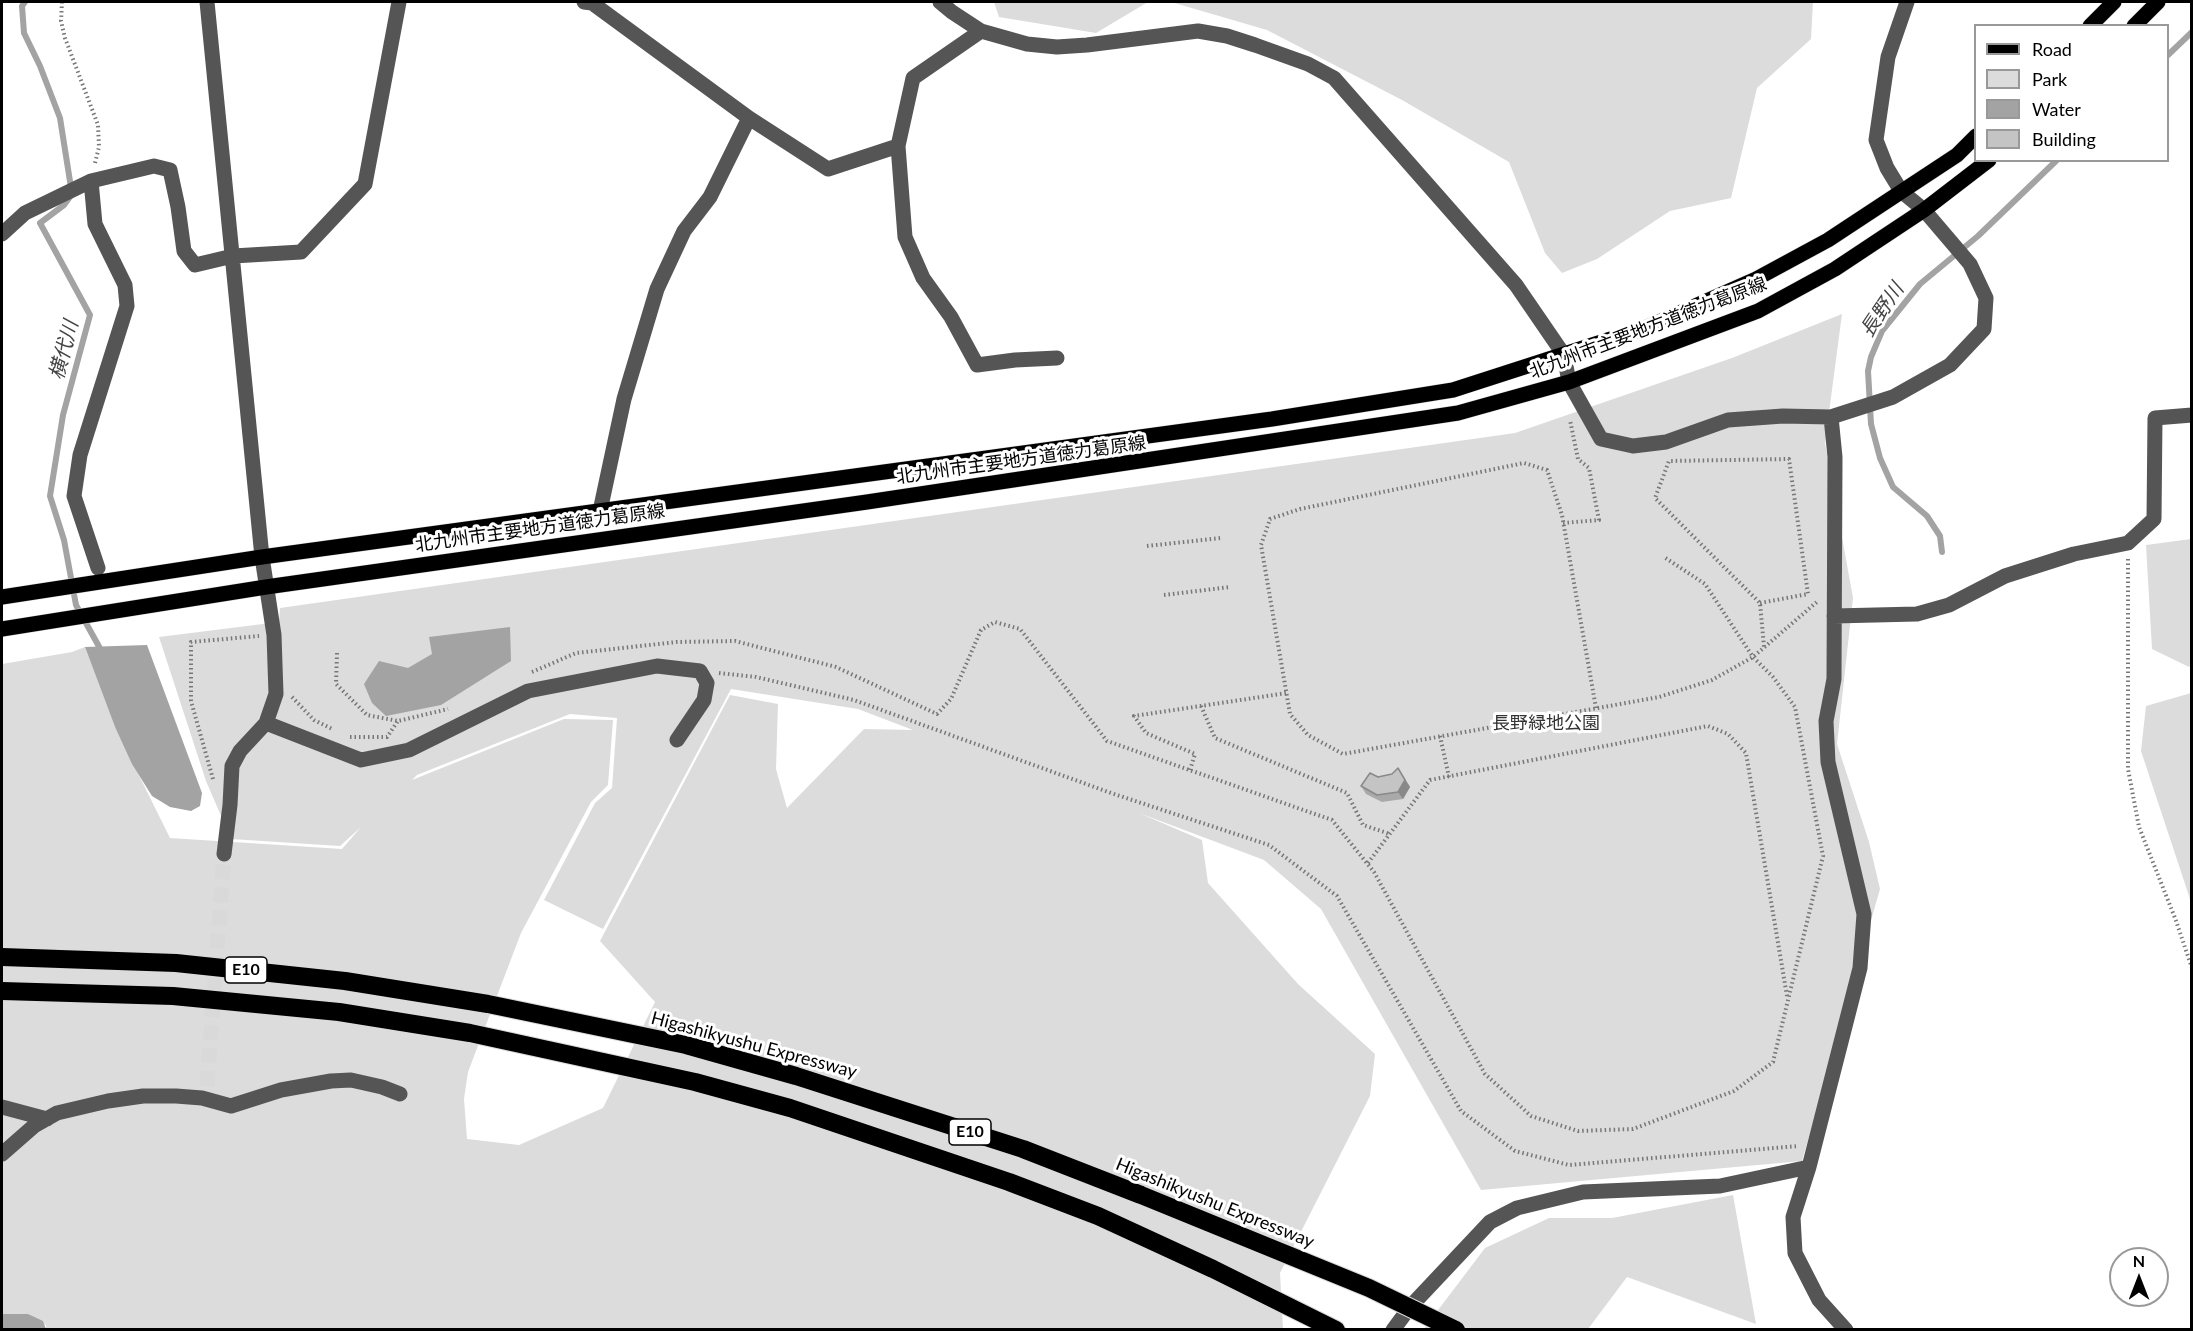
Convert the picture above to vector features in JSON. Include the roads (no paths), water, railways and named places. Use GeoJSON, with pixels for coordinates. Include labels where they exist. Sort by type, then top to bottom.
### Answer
{"type":"FeatureCollection","features":[{"type":"Feature","properties":{"kind":"highway","name":"Higashikyushu Expressway"},"geometry":{"type":"LineString","coordinates":[[2,957],[176,963],[345,981],[488,1004],[686,1045],[796,1076],[1023,1149],[1358,1284],[1456,1329]]}},
{"type":"Feature","properties":{"kind":"highway","name":"E10"},"geometry":{"type":"LineString","coordinates":[[2,991],[173,996],[339,1012],[470,1033],[695,1082],[790,1108],[1009,1182],[1098,1216],[1336,1329]]}},
{"type":"Feature","properties":{"kind":"main road"},"geometry":{"type":"LineString","coordinates":[[2092,24],[2114,2]]}},
{"type":"Feature","properties":{"kind":"main road"},"geometry":{"type":"LineString","coordinates":[[2136,24],[2158,2]]}},
{"type":"Feature","properties":{"kind":"main road","name":"北九州市主要地方道徳力葛原線"},"geometry":{"type":"LineString","coordinates":[[2,597],[262,558],[1283,418],[1453,390],[1645,328],[1756,279],[1828,240],[1957,154],[1974,138]]}},
{"type":"Feature","properties":{"kind":"main road","name":"北九州市主要地方道徳力葛原線"},"geometry":{"type":"LineString","coordinates":[[2,629],[266,587],[902,497],[1458,413],[1569,382],[1758,311],[1835,269],[1924,210],[1986,162]]}},
{"type":"Feature","properties":{"kind":"street"},"geometry":{"type":"LineString","coordinates":[[207,2],[234,256],[262,558],[274,634],[276,694],[266,723],[240,752],[232,766],[224,854]]}},
{"type":"Feature","properties":{"kind":"street"},"geometry":{"type":"LineString","coordinates":[[2,234],[25,213],[91,181],[154,166],[170,170],[184,251],[195,265],[234,256],[301,252],[365,184],[399,2]]}},
{"type":"Feature","properties":{"kind":"street"},"geometry":{"type":"LineString","coordinates":[[584,2],[592,3],[749,118],[828,169],[898,146]]}},
{"type":"Feature","properties":{"kind":"street"},"geometry":{"type":"LineString","coordinates":[[940,2],[951,12],[981,31],[1027,44],[1057,47],[1087,45],[1198,31],[1227,36],[1256,45],[1308,64],[1334,78],[1516,285],[1564,355],[1569,382],[1601,439],[1633,446],[1666,442],[1728,420],[1783,416],[1831,417],[1893,397],[1950,364],[1984,328],[1986,298],[1970,264],[1924,210],[1901,191],[1887,168],[1876,140],[1888,57],[1907,2]]}},
{"type":"Feature","properties":{"kind":"street"},"geometry":{"type":"LineString","coordinates":[[981,31],[913,78],[898,146],[905,237],[923,278],[951,317],[977,365],[1057,358]]}},
{"type":"Feature","properties":{"kind":"street"},"geometry":{"type":"LineString","coordinates":[[600,511],[624,399],[657,289],[684,231],[710,196],[749,118]]}},
{"type":"Feature","properties":{"kind":"street"},"geometry":{"type":"LineString","coordinates":[[91,181],[95,224],[125,285],[127,306],[80,455],[74,496],[98,568]]}},
{"type":"Feature","properties":{"kind":"street"},"geometry":{"type":"LineString","coordinates":[[1834,616],[1917,614],[1949,605],[2005,576],[2074,554],[2128,543],[2154,519],[2155,418],[2192,415]]}},
{"type":"Feature","properties":{"kind":"street"},"geometry":{"type":"LineString","coordinates":[[1831,417],[1835,457],[1834,679],[1826,721],[1828,762],[1864,914],[1860,969],[1809,1167],[1792,1217],[1795,1253],[1819,1300],[1846,1329]]}},
{"type":"Feature","properties":{"kind":"street"},"geometry":{"type":"LineString","coordinates":[[266,723],[361,760],[409,750],[528,691],[657,666],[700,670],[707,683],[704,700],[677,740]]}},
{"type":"Feature","properties":{"kind":"street"},"geometry":{"type":"LineString","coordinates":[[2,1154],[34,1126],[57,1113],[143,1096],[205,1092],[231,1106],[281,1090],[330,1081],[351,1080],[400,1094]]}},
{"type":"Feature","properties":{"kind":"street"},"geometry":{"type":"LineString","coordinates":[[2,1107],[47,1119]]}},
{"type":"Feature","properties":{"kind":"street"},"geometry":{"type":"LineString","coordinates":[[1393,1329],[1410,1307],[1490,1221],[1517,1208],[1583,1192],[1720,1186],[1809,1167]]}},
{"type":"Feature","properties":{"kind":"water"},"geometry":{"type":"Polygon","coordinates":[[[510,627],[511,661],[441,705],[386,716],[372,703],[364,684],[379,661],[408,668],[432,654],[429,637],[510,627]]]}},
{"type":"Feature","properties":{"kind":"water"},"geometry":{"type":"Polygon","coordinates":[[[147,645],[202,793],[200,806],[191,811],[170,807],[152,796],[132,764],[115,727],[85,647],[147,645]]]}},
{"type":"Feature","properties":{"kind":"water"},"geometry":{"type":"Polygon","coordinates":[[[2,1314],[28,1314],[43,1321],[46,1329],[2,1329],[2,1314]]]}},
{"type":"Feature","properties":{"kind":"waterway","name":"横代川"},"geometry":{"type":"LineString","coordinates":[[25,2],[22,6],[24,33],[40,66],[60,118],[72,194],[64,205],[40,223],[90,315],[63,415],[50,496],[64,540],[76,605],[102,652]]}},
{"type":"Feature","properties":{"kind":"waterway","name":"長野川"},"geometry":{"type":"LineString","coordinates":[[2169,54],[2192,32]]}},
{"type":"Feature","properties":{"kind":"waterway","name":"長野川"},"geometry":{"type":"LineString","coordinates":[[1942,552],[1940,536],[1927,516],[1893,487],[1880,458],[1871,424],[1868,371],[1871,357],[1882,331],[1920,284],[1978,236],[2055,162]]}},
{"type":"Feature","properties":{"kind":"tunnel"},"geometry":{"type":"LineString","coordinates":[[207,1086],[224,854]]}},
{"type":"Feature","properties":{"kind":"park label","name":"長野緑地公園"},"geometry":{"type":"Point","coordinates":[1546,723]}}]}
